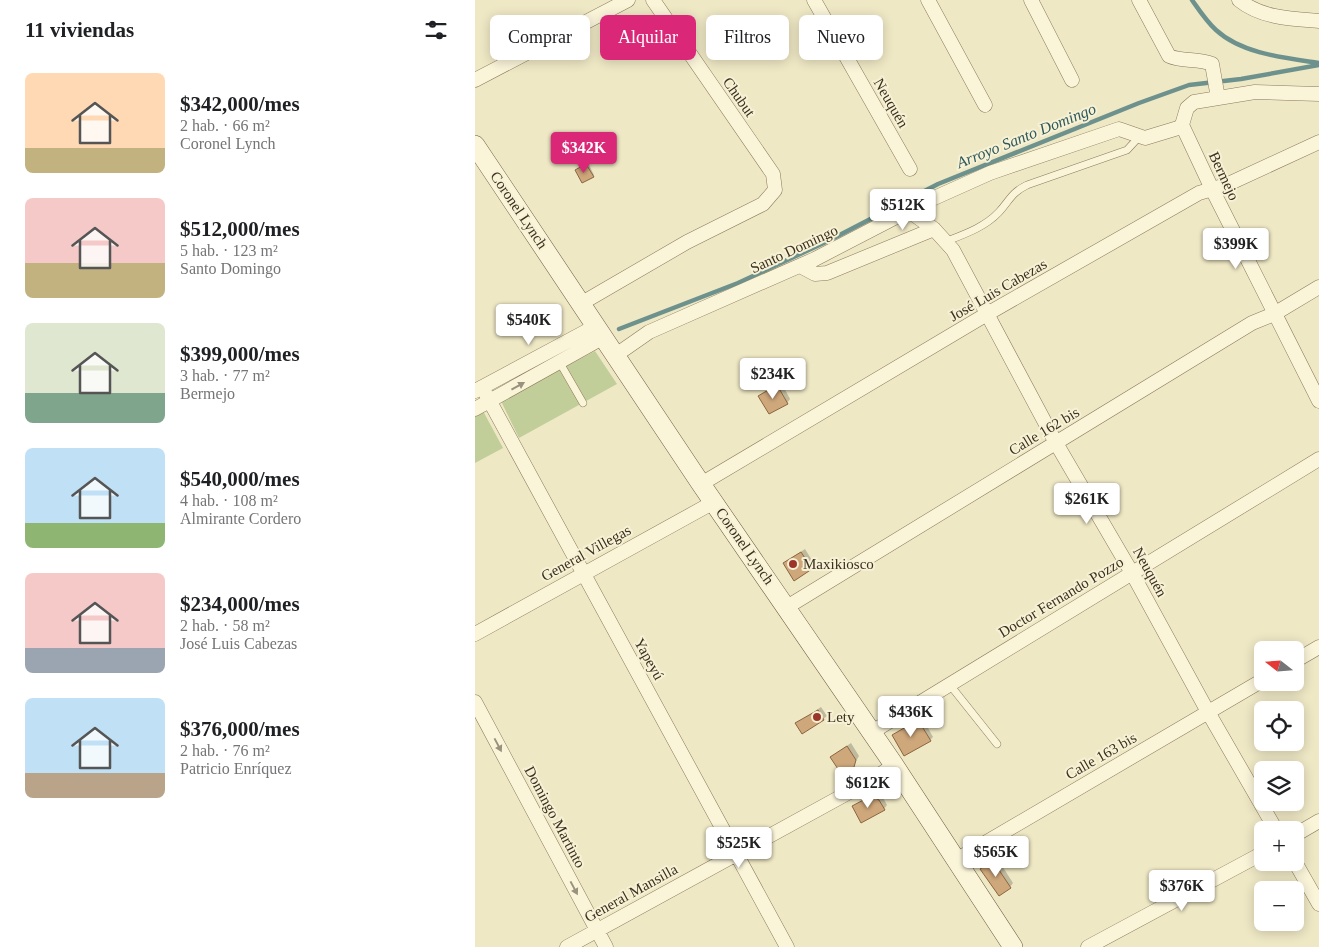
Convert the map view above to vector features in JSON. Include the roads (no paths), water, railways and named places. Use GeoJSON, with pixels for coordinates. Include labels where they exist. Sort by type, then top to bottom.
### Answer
{"type":"FeatureCollection","features":[{"type":"Feature","properties":{"kind":"street"},"geometry":{"type":"LineString","coordinates":[[475,80],[628,0]]}},
{"type":"Feature","properties":{"kind":"street","name":"Chubut"},"geometry":{"type":"LineString","coordinates":[[582,303],[687,242],[763,204],[775,190],[773,174],[653,0]]}},
{"type":"Feature","properties":{"kind":"street","name":"Neuquén"},"geometry":{"type":"LineString","coordinates":[[814,0],[910,169]]}},
{"type":"Feature","properties":{"kind":"street"},"geometry":{"type":"LineString","coordinates":[[928,0],[985,105]]}},
{"type":"Feature","properties":{"kind":"street"},"geometry":{"type":"LineString","coordinates":[[1031,0],[1072,80]]}},
{"type":"Feature","properties":{"kind":"street"},"geometry":{"type":"LineString","coordinates":[[1139,0],[1169,56],[1205,61],[1212,64],[1217,95]]}},
{"type":"Feature","properties":{"kind":"street"},"geometry":{"type":"LineString","coordinates":[[1239,0],[1260,12],[1283,18],[1319,21]]}},
{"type":"Feature","properties":{"kind":"street"},"geometry":{"type":"LineString","coordinates":[[1183,125],[1187,108],[1194,102],[1217,95],[1255,92],[1319,94]]}},
{"type":"Feature","properties":{"kind":"street","name":"Santo Domingo"},"geometry":{"type":"LineString","coordinates":[[616,355],[649,332],[800,266],[989,173],[1119,129],[1145,138],[1183,125]]}},
{"type":"Feature","properties":{"kind":"street","name":"Bermejo"},"geometry":{"type":"LineString","coordinates":[[1183,125],[1212,189],[1319,402]]}},
{"type":"Feature","properties":{"kind":"street","name":"José Luis Cabezas"},"geometry":{"type":"LineString","coordinates":[[701,484],[987,314],[1199,194],[1226,185],[1319,142]]}},
{"type":"Feature","properties":{"kind":"street","name":"Coronel Lynch"},"geometry":{"type":"LineString","coordinates":[[475,145],[701,484],[872,732],[1013,947]]}},
{"type":"Feature","properties":{"kind":"street","name":"Neuquén"},"geometry":{"type":"LineString","coordinates":[[909,211],[934,228],[947,241],[1056,443],[1132,573],[1208,712],[1271,821]]}},
{"type":"Feature","properties":{"kind":"street"},"geometry":{"type":"LineString","coordinates":[[800,266],[815,274],[827,273],[934,228]]}},
{"type":"Feature","properties":{"kind":"street","name":"Calle 162 bis"},"geometry":{"type":"LineString","coordinates":[[787,607],[1252,323],[1274,314],[1319,287]]}},
{"type":"Feature","properties":{"kind":"street"},"geometry":{"type":"LineString","coordinates":[[475,409],[560,363],[600,332]]}},
{"type":"Feature","properties":{"kind":"street"},"geometry":{"type":"LineString","coordinates":[[479,389],[600,332]]}},
{"type":"Feature","properties":{"kind":"street","name":"Yapeyú"},"geometry":{"type":"LineString","coordinates":[[479,389],[489,402],[787,947]]}},
{"type":"Feature","properties":{"kind":"street","name":"Doctor Fernando Pozzo"},"geometry":{"type":"LineString","coordinates":[[872,732],[1319,459]]}},
{"type":"Feature","properties":{"kind":"street","name":"General Villegas"},"geometry":{"type":"LineString","coordinates":[[475,634],[714,502]]}},
{"type":"Feature","properties":{"kind":"street"},"geometry":{"type":"LineString","coordinates":[[1304,656],[1319,647]]}},
{"type":"Feature","properties":{"kind":"street","name":"Calle 163 bis"},"geometry":{"type":"LineString","coordinates":[[956,860],[1254,685]]}},
{"type":"Feature","properties":{"kind":"street","name":"Domingo Martinto"},"geometry":{"type":"LineString","coordinates":[[475,702],[606,947]]}},
{"type":"Feature","properties":{"kind":"street","name":"General Mansilla"},"geometry":{"type":"LineString","coordinates":[[567,947],[875,778],[894,765]]}},
{"type":"Feature","properties":{"kind":"street"},"geometry":{"type":"LineString","coordinates":[[1304,830],[1319,821]]}},
{"type":"Feature","properties":{"kind":"street"},"geometry":{"type":"LineString","coordinates":[[1088,947],[1254,858]]}},
{"type":"Feature","properties":{"kind":"street"},"geometry":{"type":"LineString","coordinates":[[1300,871],[1319,904]]}},
{"type":"Feature","properties":{"kind":"lane"},"geometry":{"type":"LineString","coordinates":[[947,241],[973,231],[989,221],[1000,211],[1014,192],[1027,184],[1127,150],[1139,137]]}},
{"type":"Feature","properties":{"kind":"lane"},"geometry":{"type":"LineString","coordinates":[[560,363],[583,403]]}},
{"type":"Feature","properties":{"kind":"lane"},"geometry":{"type":"LineString","coordinates":[[950,685],[997,744]]}},
{"type":"Feature","properties":{"kind":"waterway"},"geometry":{"type":"LineString","coordinates":[[1192,0],[1213,27],[1238,45],[1265,54],[1319,63]]}},
{"type":"Feature","properties":{"kind":"waterway","name":"Arroyo Santo Domingo"},"geometry":{"type":"LineString","coordinates":[[619,329],[738,283],[828,241],[938,184],[1139,103],[1189,85],[1241,79],[1319,65]]}},
{"type":"Feature","properties":{"kind":"place","name":"Maxikiosco"},"geometry":{"type":"Point","coordinates":[793,564]}},
{"type":"Feature","properties":{"kind":"place","name":"Lety"},"geometry":{"type":"Point","coordinates":[817,717]}}]}
